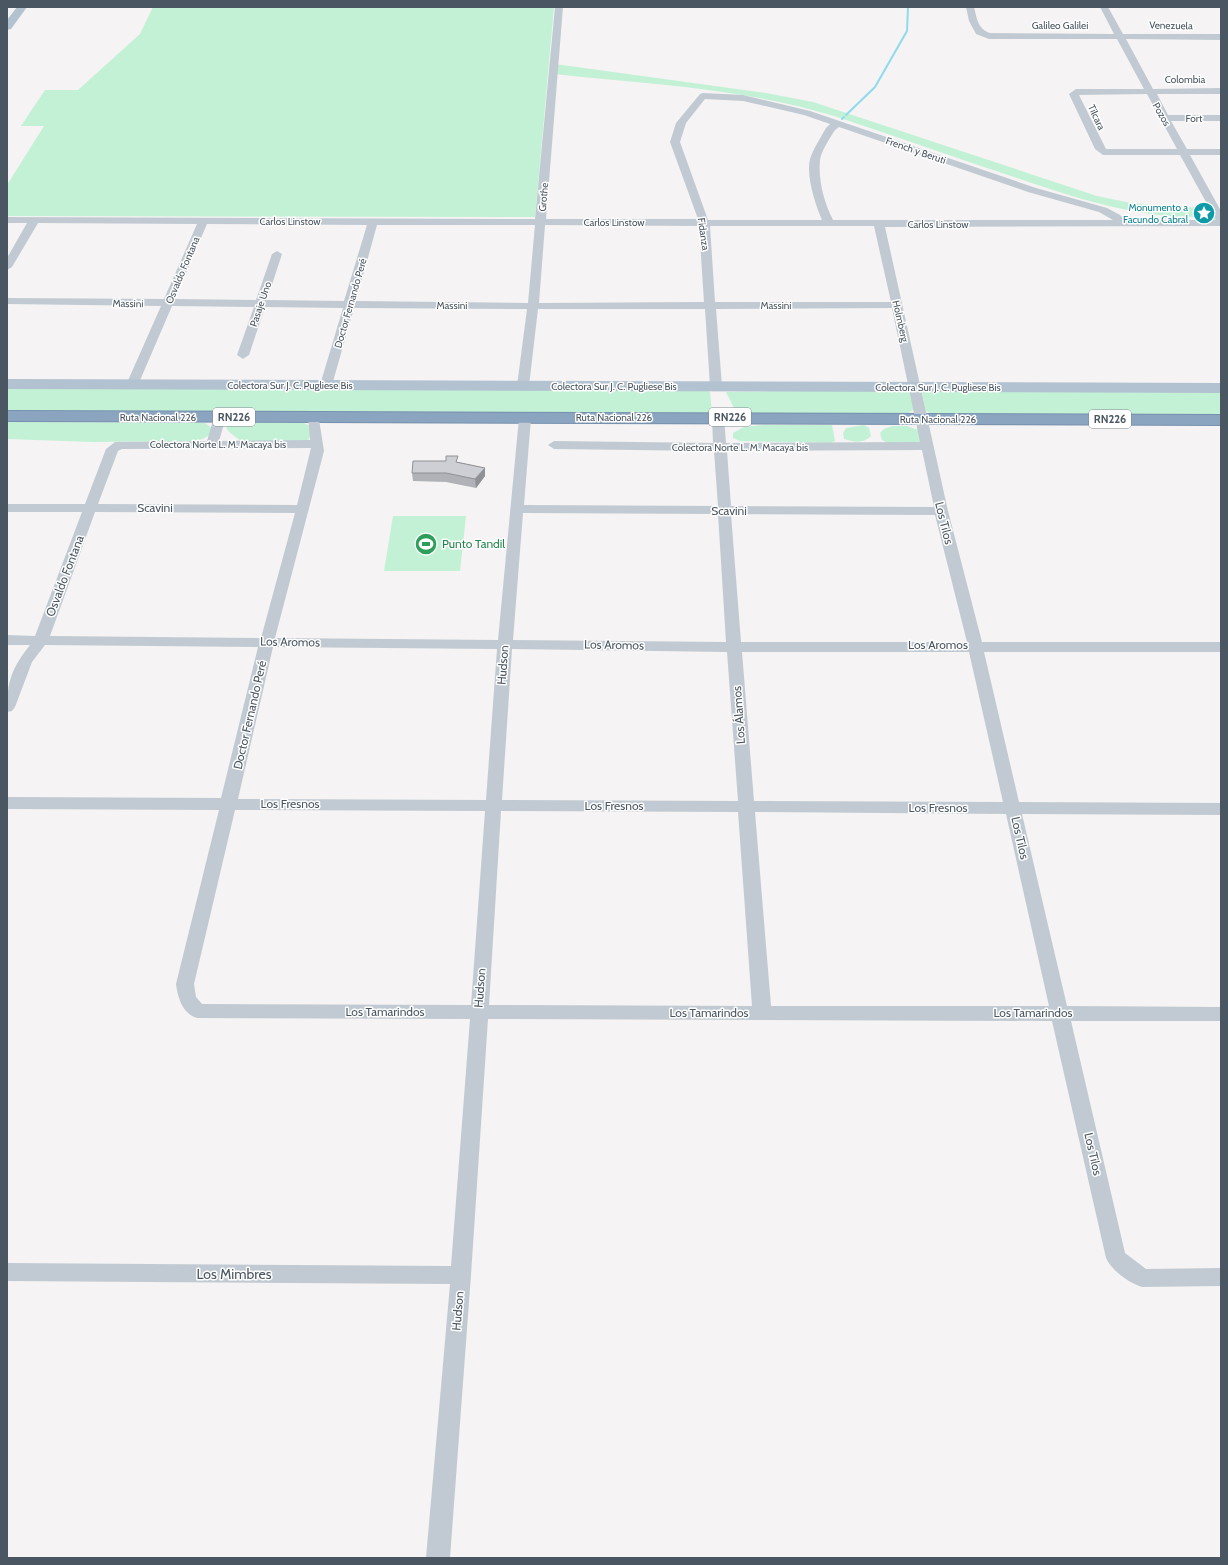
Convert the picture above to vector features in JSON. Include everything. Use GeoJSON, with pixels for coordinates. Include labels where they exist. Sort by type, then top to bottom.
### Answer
{"type":"FeatureCollection","features":[{"type":"Feature","properties":{"kind":"highway","name":"Ruta Nacional 226"},"geometry":{"type":"LineString","coordinates":[[7,416],[525,418],[718,417],[1221,420]]}},
{"type":"Feature","properties":{"kind":"main road"},"geometry":{"type":"LineString","coordinates":[[7,16],[14,7]]}},
{"type":"Feature","properties":{"kind":"main road"},"geometry":{"type":"LineString","coordinates":[[7,27],[22,7]]}},
{"type":"Feature","properties":{"kind":"main road","name":"Colectora Sur J. C. Pugliese Bis"},"geometry":{"type":"LineString","coordinates":[[7,384],[1221,388]]}},
{"type":"Feature","properties":{"kind":"street","name":"Grothe"},"geometry":{"type":"LineString","coordinates":[[523,386],[533,306],[559,7]]}},
{"type":"Feature","properties":{"kind":"street","name":"Galileo Galilei"},"geometry":{"type":"LineString","coordinates":[[970,7],[973,21],[979,32],[989,36],[1120,36]]}},
{"type":"Feature","properties":{"kind":"street","name":"Pozos"},"geometry":{"type":"LineString","coordinates":[[1104,7],[1183,152],[1217,205],[1221,222]]}},
{"type":"Feature","properties":{"kind":"street","name":"Venezuela"},"geometry":{"type":"LineString","coordinates":[[1120,36],[1221,37]]}},
{"type":"Feature","properties":{"kind":"street","name":"Colombia"},"geometry":{"type":"LineString","coordinates":[[1076,92],[1148,90],[1221,91]]}},
{"type":"Feature","properties":{"kind":"street","name":"Tilcara"},"geometry":{"type":"LineString","coordinates":[[1076,92],[1074,94],[1100,149],[1103,152],[1183,152]]}},
{"type":"Feature","properties":{"kind":"street","name":"French y Beruti"},"geometry":{"type":"LineString","coordinates":[[704,96],[744,98],[807,112],[1032,190],[1103,210],[1116,217],[1122,224]]}},
{"type":"Feature","properties":{"kind":"street","name":"Fidanza"},"geometry":{"type":"LineString","coordinates":[[704,96],[683,120],[675,136],[675,142],[704,222],[716,386]]}},
{"type":"Feature","properties":{"kind":"street","name":"Fort"},"geometry":{"type":"LineString","coordinates":[[1167,121],[1221,118]]}},
{"type":"Feature","properties":{"kind":"street","name":"Fort"},"geometry":{"type":"LineString","coordinates":[[1167,121],[1221,123]]}},
{"type":"Feature","properties":{"kind":"street"},"geometry":{"type":"LineString","coordinates":[[829,223],[820,205],[816,188],[815,159],[831,128],[838,123]]}},
{"type":"Feature","properties":{"kind":"street"},"geometry":{"type":"LineString","coordinates":[[1183,152],[1221,152]]}},
{"type":"Feature","properties":{"kind":"street","name":"Carlos Linstow"},"geometry":{"type":"LineString","coordinates":[[7,220],[1122,224],[1221,222]]}},
{"type":"Feature","properties":{"kind":"street"},"geometry":{"type":"LineString","coordinates":[[7,267],[34,221]]}},
{"type":"Feature","properties":{"kind":"street","name":"Osvaldo Fontana"},"geometry":{"type":"LineString","coordinates":[[132,385],[203,221]]}},
{"type":"Feature","properties":{"kind":"street","name":"Doctor Fernando Peré"},"geometry":{"type":"LineString","coordinates":[[326,385],[373,221]]}},
{"type":"Feature","properties":{"kind":"street","name":"Holmberg"},"geometry":{"type":"LineString","coordinates":[[879,223],[922,419]]}},
{"type":"Feature","properties":{"kind":"street","name":"Pasaje Uno"},"geometry":{"type":"LineString","coordinates":[[243,355],[277,254]]}},
{"type":"Feature","properties":{"kind":"street","name":"Massini"},"geometry":{"type":"LineString","coordinates":[[7,301],[168,304],[533,306],[897,305]]}},
{"type":"Feature","properties":{"kind":"street","name":"Doctor Fernando Peré"},"geometry":{"type":"LineString","coordinates":[[197,1011],[187,999],[185,984],[267,642],[318,452],[314,416]]}},
{"type":"Feature","properties":{"kind":"street"},"geometry":{"type":"LineString","coordinates":[[212,444],[220,417]]}},
{"type":"Feature","properties":{"kind":"street","name":"Los Álamos"},"geometry":{"type":"LineString","coordinates":[[718,417],[762,1013]]}},
{"type":"Feature","properties":{"kind":"street","name":"Hudson"},"geometry":{"type":"LineString","coordinates":[[438,1558],[461,1275],[478,1012],[505,644],[525,418]]}},
{"type":"Feature","properties":{"kind":"street","name":"Los Tilos"},"geometry":{"type":"LineString","coordinates":[[922,419],[941,511],[975,645],[1061,1013],[1116,1258],[1142,1278],[1221,1277]]}},
{"type":"Feature","properties":{"kind":"street","name":"Colectora Norte L. M. Macaya bis"},"geometry":{"type":"LineString","coordinates":[[119,445],[318,444]]}},
{"type":"Feature","properties":{"kind":"street","name":"Osvaldo Fontana"},"geometry":{"type":"LineString","coordinates":[[7,707],[25,661],[41,640],[112,449],[119,445]]}},
{"type":"Feature","properties":{"kind":"street","name":"Colectora Norte L. M. Macaya bis"},"geometry":{"type":"LineString","coordinates":[[554,445],[720,448],[927,446]]}},
{"type":"Feature","properties":{"kind":"street","name":"Scavini"},"geometry":{"type":"LineString","coordinates":[[7,508],[303,508]]}},
{"type":"Feature","properties":{"kind":"street","name":"Scavini"},"geometry":{"type":"LineString","coordinates":[[517,509],[941,511]]}},
{"type":"Feature","properties":{"kind":"street","name":"Los Aromos"},"geometry":{"type":"LineString","coordinates":[[7,640],[734,646],[975,645],[1221,647]]}},
{"type":"Feature","properties":{"kind":"street","name":"Los Fresnos"},"geometry":{"type":"LineString","coordinates":[[7,803],[1221,809]]}},
{"type":"Feature","properties":{"kind":"street","name":"Los Tamarindos"},"geometry":{"type":"LineString","coordinates":[[197,1011],[1221,1014]]}},
{"type":"Feature","properties":{"kind":"street","name":"Los Mimbres"},"geometry":{"type":"LineString","coordinates":[[7,1272],[461,1275]]}},
{"type":"Feature","properties":{"kind":"green space"},"geometry":{"type":"Polygon","coordinates":[[[153,7],[554,7],[535,217],[7,216],[7,185],[44,126],[21,126],[45,90],[78,90],[140,34],[153,7]]]}},
{"type":"Feature","properties":{"kind":"green space"},"geometry":{"type":"Polygon","coordinates":[[[555,64],[766,93],[813,102],[1097,196],[1131,203],[1212,209],[1219,222],[1201,221],[1199,217],[1152,214],[1084,199],[834,116],[800,107],[765,99],[695,88],[554,74],[555,64]]]}},
{"type":"Feature","properties":{"kind":"green space"},"geometry":{"type":"Polygon","coordinates":[[[7,387],[705,390],[710,392],[712,413],[7,413],[7,387]]]}},
{"type":"Feature","properties":{"kind":"green space"},"geometry":{"type":"Polygon","coordinates":[[[909,390],[917,408],[908,413],[747,414],[735,410],[726,392],[909,390]]]}},
{"type":"Feature","properties":{"kind":"green space"},"geometry":{"type":"Polygon","coordinates":[[[1221,390],[1221,416],[932,414],[926,411],[922,393],[923,391],[1221,390]]]}},
{"type":"Feature","properties":{"kind":"green space"},"geometry":{"type":"Polygon","coordinates":[[[7,422],[205,423],[213,429],[208,436],[195,441],[93,442],[7,439],[7,422]]]}},
{"type":"Feature","properties":{"kind":"green space"},"geometry":{"type":"Polygon","coordinates":[[[238,422],[304,423],[312,427],[307,442],[241,441],[229,432],[226,427],[238,422]]]}},
{"type":"Feature","properties":{"kind":"green space"},"geometry":{"type":"Polygon","coordinates":[[[763,425],[832,425],[835,441],[831,443],[740,441],[733,438],[733,433],[744,427],[763,425]]]}},
{"type":"Feature","properties":{"kind":"green space"},"geometry":{"type":"Polygon","coordinates":[[[864,425],[869,428],[871,436],[868,439],[858,442],[844,439],[843,433],[846,428],[864,425]]]}},
{"type":"Feature","properties":{"kind":"green space"},"geometry":{"type":"Polygon","coordinates":[[[892,426],[907,426],[921,431],[922,443],[888,443],[882,440],[880,433],[884,429],[892,426]]]}},
{"type":"Feature","properties":{"kind":"green space","name":"Punto Tandil"},"geometry":{"type":"Polygon","coordinates":[[[393,516],[466,516],[460,571],[384,571],[393,516]]]}},
{"type":"Feature","properties":{"kind":"building"},"geometry":{"type":"Polygon","coordinates":[[[446,456],[458,456],[456,462],[485,468],[475,479],[446,473],[412,473],[413,461],[446,461],[446,456]]]}},
{"type":"Feature","properties":{"kind":"waterway"},"geometry":{"type":"LineString","coordinates":[[846,115],[875,87],[907,31],[908,7]]}},
{"type":"Feature","properties":{"kind":"place","name":"Monumento a Facundo Cabral"},"geometry":{"type":"Point","coordinates":[1204,213]}},
{"type":"Feature","properties":{"kind":"place","name":"Punto Tandil"},"geometry":{"type":"Point","coordinates":[426,544]}}]}
